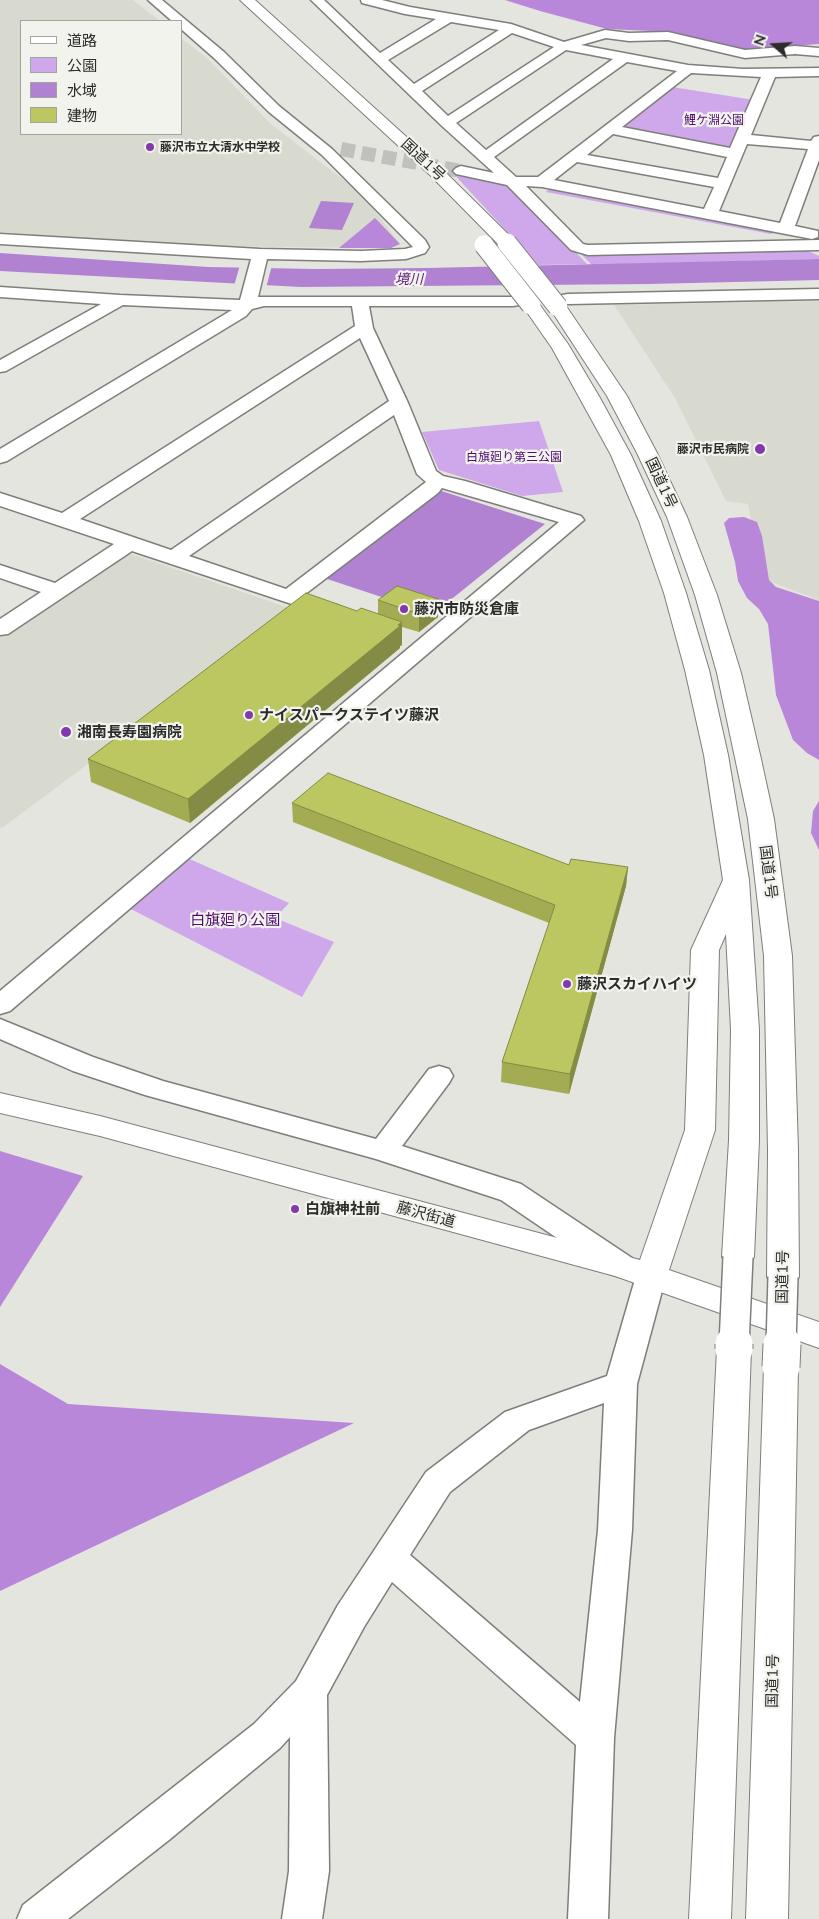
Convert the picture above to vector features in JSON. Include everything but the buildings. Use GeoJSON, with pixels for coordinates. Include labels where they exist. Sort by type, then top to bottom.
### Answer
{"type":"FeatureCollection","features":[{"type":"Feature","properties":{"kind":"highway","name":"国道1号"},"geometry":{"type":"LineString","coordinates":[[246,0],[436,172],[507,243],[563,303],[617,396],[676,517],[708,604],[729,673],[761,819],[778,956],[784,1150],[783,1278],[768,1919]]}},
{"type":"Feature","properties":{"kind":"highway","name":"国道1号"},"geometry":{"type":"LineString","coordinates":[[231,3],[416,174]]}},
{"type":"Feature","properties":{"kind":"highway","name":"国道1号"},"geometry":{"type":"LineString","coordinates":[[472,232],[484,245],[522,303],[561,348],[621,455],[650,521],[675,593],[697,670],[716,754],[736,880],[745,1030],[744,1140],[710,1919]]}},
{"type":"Feature","properties":{"kind":"highway"},"geometry":{"type":"LineString","coordinates":[[636,1271],[700,1130],[705,950],[736,880]]}},
{"type":"Feature","properties":{"kind":"highway","name":"藤沢街道"},"geometry":{"type":"LineString","coordinates":[[0,1103],[100,1126],[636,1271],[819,1335]]}},
{"type":"Feature","properties":{"kind":"street"},"geometry":{"type":"LineString","coordinates":[[154,0],[179,20]]}},
{"type":"Feature","properties":{"kind":"street"},"geometry":{"type":"LineString","coordinates":[[367,0],[410,11],[511,28],[564,46],[688,69],[770,73],[819,72]]}},
{"type":"Feature","properties":{"kind":"street"},"geometry":{"type":"LineString","coordinates":[[324,2],[413,91],[512,181],[577,247],[588,250],[819,245]]}},
{"type":"Feature","properties":{"kind":"street"},"geometry":{"type":"LineString","coordinates":[[379,58],[448,18]]}},
{"type":"Feature","properties":{"kind":"street"},"geometry":{"type":"LineString","coordinates":[[0,238],[259,257],[406,254],[419,250],[421,247],[418,243],[373,196],[327,152],[289,121],[182,23]]}},
{"type":"Feature","properties":{"kind":"street"},"geometry":{"type":"LineString","coordinates":[[413,91],[511,28]]}},
{"type":"Feature","properties":{"kind":"street"},"geometry":{"type":"LineString","coordinates":[[448,123],[564,46],[605,34],[629,37],[668,36],[745,54],[795,50],[819,52]]}},
{"type":"Feature","properties":{"kind":"street"},"geometry":{"type":"LineString","coordinates":[[486,157],[624,58]]}},
{"type":"Feature","properties":{"kind":"street"},"geometry":{"type":"LineString","coordinates":[[542,182],[688,69]]}},
{"type":"Feature","properties":{"kind":"street"},"geometry":{"type":"LineString","coordinates":[[710,214],[770,73]]}},
{"type":"Feature","properties":{"kind":"street"},"geometry":{"type":"LineString","coordinates":[[611,129],[736,154]]}},
{"type":"Feature","properties":{"kind":"street"},"geometry":{"type":"LineString","coordinates":[[743,139],[818,144],[786,229]]}},
{"type":"Feature","properties":{"kind":"street"},"geometry":{"type":"LineString","coordinates":[[575,157],[723,184]]}},
{"type":"Feature","properties":{"kind":"street"},"geometry":{"type":"LineString","coordinates":[[461,171],[512,181],[542,182],[819,236]]}},
{"type":"Feature","properties":{"kind":"street"},"geometry":{"type":"LineString","coordinates":[[0,457],[240,312],[248,300],[259,257]]}},
{"type":"Feature","properties":{"kind":"street"},"geometry":{"type":"LineString","coordinates":[[0,292],[120,300],[522,303]]}},
{"type":"Feature","properties":{"kind":"street"},"geometry":{"type":"LineString","coordinates":[[563,303],[597,300],[819,294]]}},
{"type":"Feature","properties":{"kind":"street"},"geometry":{"type":"LineString","coordinates":[[0,367],[120,300]]}},
{"type":"Feature","properties":{"kind":"street"},"geometry":{"type":"LineString","coordinates":[[0,1005],[418,641],[574,520],[458,485],[437,481],[426,474],[399,403],[364,328],[360,302]]}},
{"type":"Feature","properties":{"kind":"street"},"geometry":{"type":"LineString","coordinates":[[64,521],[364,328]]}},
{"type":"Feature","properties":{"kind":"street"},"geometry":{"type":"LineString","coordinates":[[173,558],[399,403]]}},
{"type":"Feature","properties":{"kind":"street"},"geometry":{"type":"LineString","coordinates":[[288,597],[431,489],[437,481]]}},
{"type":"Feature","properties":{"kind":"street"},"geometry":{"type":"LineString","coordinates":[[0,499],[353,619]]}},
{"type":"Feature","properties":{"kind":"street"},"geometry":{"type":"LineString","coordinates":[[0,629],[130,543]]}},
{"type":"Feature","properties":{"kind":"street"},"geometry":{"type":"LineString","coordinates":[[0,571],[57,591]]}},
{"type":"Feature","properties":{"kind":"street"},"geometry":{"type":"LineString","coordinates":[[0,1028],[84,1064],[155,1088],[383,1151],[510,1192],[636,1271],[621,1384],[614,1530],[595,1738],[588,1919]]}},
{"type":"Feature","properties":{"kind":"street"},"geometry":{"type":"LineString","coordinates":[[383,1151],[439,1076]]}},
{"type":"Feature","properties":{"kind":"street"},"geometry":{"type":"LineString","coordinates":[[37,1919],[267,1736],[309,1694],[351,1616],[438,1482],[517,1421],[621,1384]]}},
{"type":"Feature","properties":{"kind":"street"},"geometry":{"type":"LineString","coordinates":[[389,1558],[595,1738]]}},
{"type":"Feature","properties":{"kind":"street"},"geometry":{"type":"LineString","coordinates":[[302,1919],[309,1871],[309,1694]]}},
{"type":"Feature","properties":{"kind":"shaded area","name":"藤沢市立大清水中学校"},"geometry":{"type":"Polygon","coordinates":[[[0,0],[133,0],[159,20],[20,20],[20,135],[182,135],[182,39],[207,58],[271,124],[363,195],[400,244],[391,248],[194,246],[0,232],[0,0]]]}},
{"type":"Feature","properties":{"kind":"shaded area"},"geometry":{"type":"Polygon","coordinates":[[[505,0],[819,0],[819,44],[742,50],[673,32],[607,29],[505,0]]]}},
{"type":"Feature","properties":{"kind":"shaded area"},"geometry":{"type":"Polygon","coordinates":[[[375,218],[400,244],[391,248],[339,248],[375,218]]]}},
{"type":"Feature","properties":{"kind":"shaded area","name":"藤沢市民病院"},"geometry":{"type":"Polygon","coordinates":[[[819,301],[819,600],[763,579],[748,504],[726,501],[675,398],[614,305],[819,301]]]}},
{"type":"Feature","properties":{"kind":"shaded area"},"geometry":{"type":"Polygon","coordinates":[[[744,517],[757,522],[762,536],[769,580],[776,587],[819,601],[819,760],[807,753],[793,740],[776,695],[768,624],[759,609],[747,598],[738,581],[735,562],[724,523],[729,518],[744,517]]]}},
{"type":"Feature","properties":{"kind":"shaded area","name":"湘南長寿園病院"},"geometry":{"type":"Polygon","coordinates":[[[128,553],[295,610],[2,828],[0,827],[0,637],[128,553]]]}},
{"type":"Feature","properties":{"kind":"shaded area"},"geometry":{"type":"Polygon","coordinates":[[[819,801],[819,850],[811,833],[813,811],[819,801]]]}},
{"type":"Feature","properties":{"kind":"shaded area"},"geometry":{"type":"Polygon","coordinates":[[[0,1151],[83,1176],[0,1307],[0,1151]]]}},
{"type":"Feature","properties":{"kind":"shaded area"},"geometry":{"type":"Polygon","coordinates":[[[0,1364],[68,1404],[354,1423],[0,1591],[0,1364]]]}},
{"type":"Feature","properties":{"kind":"green space","name":"鯉ケ淵公園"},"geometry":{"type":"Polygon","coordinates":[[[666,86],[754,100],[731,150],[621,128],[629,115],[651,105],[666,86]]]}},
{"type":"Feature","properties":{"kind":"green space"},"geometry":{"type":"Polygon","coordinates":[[[450,170],[507,181],[587,264],[538,265],[450,170]]]}},
{"type":"Feature","properties":{"kind":"green space"},"geometry":{"type":"Polygon","coordinates":[[[553,186],[778,230],[771,234],[546,192],[553,186]]]}},
{"type":"Feature","properties":{"kind":"green space"},"geometry":{"type":"Polygon","coordinates":[[[806,250],[819,256],[819,259],[592,265],[581,254],[806,250]]]}},
{"type":"Feature","properties":{"kind":"green space","name":"白旗廻り第三公園"},"geometry":{"type":"Polygon","coordinates":[[[539,421],[563,492],[522,496],[439,470],[422,432],[539,421]]]}},
{"type":"Feature","properties":{"kind":"green space","name":"白旗廻り公園"},"geometry":{"type":"Polygon","coordinates":[[[185,857],[289,903],[275,918],[334,942],[302,997],[127,907],[185,857]]]}},
{"type":"Feature","properties":{"kind":"water"},"geometry":{"type":"Polygon","coordinates":[[[321,201],[354,203],[342,230],[309,228],[321,201]]]}},
{"type":"Feature","properties":{"kind":"water","name":"境川"},"geometry":{"type":"Polygon","coordinates":[[[0,253],[208,267],[316,269],[819,259],[819,280],[649,284],[301,287],[0,271],[0,253]]]}},
{"type":"Feature","properties":{"kind":"water"},"geometry":{"type":"Polygon","coordinates":[[[432,488],[545,524],[433,614],[312,574],[432,488]]]}},
{"type":"Feature","properties":{"kind":"pier"},"geometry":{"type":"Polygon","coordinates":[[[240,265],[272,265],[266,288],[234,286],[240,265]]]}},
{"type":"Feature","properties":{"kind":"tunnel"},"geometry":{"type":"LineString","coordinates":[[341,149],[461,171]]}},
{"type":"Feature","properties":{"kind":"place","name":"藤沢市立大清水中学校"},"geometry":{"type":"Point","coordinates":[150,147]}},
{"type":"Feature","properties":{"kind":"place","name":"藤沢市民病院"},"geometry":{"type":"Point","coordinates":[760,449]}},
{"type":"Feature","properties":{"kind":"place","name":"藤沢市防災倉庫"},"geometry":{"type":"Point","coordinates":[404,609]}},
{"type":"Feature","properties":{"kind":"place","name":"ナイスパークステイツ藤沢"},"geometry":{"type":"Point","coordinates":[249,715]}},
{"type":"Feature","properties":{"kind":"place","name":"湘南長寿園病院"},"geometry":{"type":"Point","coordinates":[66,732]}},
{"type":"Feature","properties":{"kind":"place","name":"藤沢スカイハイツ"},"geometry":{"type":"Point","coordinates":[567,984]}},
{"type":"Feature","properties":{"kind":"place","name":"白旗神社前"},"geometry":{"type":"Point","coordinates":[295,1209]}}]}
